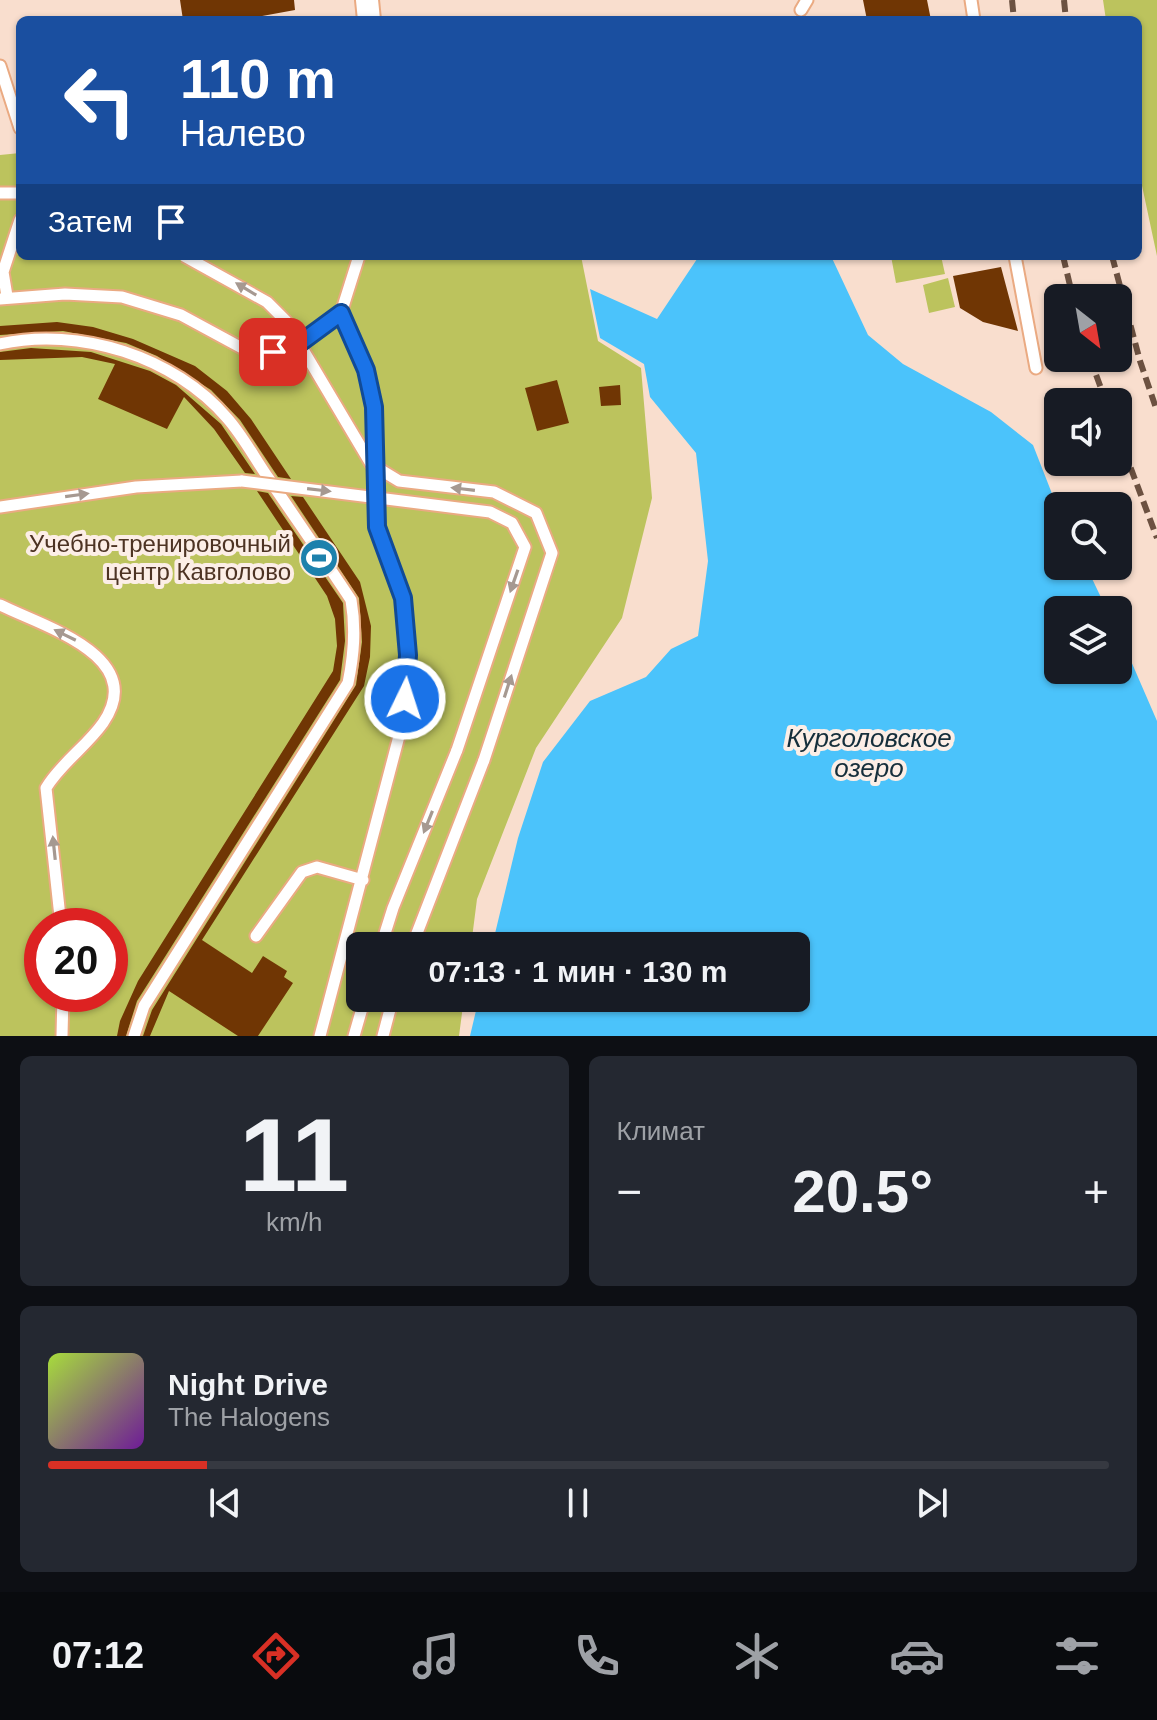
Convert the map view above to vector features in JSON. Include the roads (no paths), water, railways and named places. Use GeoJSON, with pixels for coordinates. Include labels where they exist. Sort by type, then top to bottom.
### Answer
{"type":"FeatureCollection","features":[{"type":"Feature","properties":{"kind":"lane"},"geometry":{"type":"LineString","coordinates":[[0,66],[16,116]]}},
{"type":"Feature","properties":{"kind":"lane"},"geometry":{"type":"LineString","coordinates":[[16,232],[3,272],[4,298],[122,297],[181,315],[253,354],[292,349],[341,313],[358,260]]}},
{"type":"Feature","properties":{"kind":"lane"},"geometry":{"type":"LineString","coordinates":[[191,260],[267,302],[286,321],[371,464],[399,481],[494,492],[536,513],[552,553],[484,760],[417,932]]}},
{"type":"Feature","properties":{"kind":"lane"},"geometry":{"type":"LineString","coordinates":[[1016,260],[1036,368]]}},
{"type":"Feature","properties":{"kind":"lane"},"geometry":{"type":"LineString","coordinates":[[320,1036],[403,721],[408,655],[403,598],[377,527],[374,407],[366,370],[341,313]]}},
{"type":"Feature","properties":{"kind":"lane"},"geometry":{"type":"LineString","coordinates":[[0,344],[40,339],[100,344],[167,370],[199,390],[228,418],[351,600],[355,651],[348,683],[144,1006],[134,1036]]}},
{"type":"Feature","properties":{"kind":"lane"},"geometry":{"type":"LineString","coordinates":[[0,507],[136,487],[242,481],[490,512],[512,523],[525,547],[457,750],[385,932]]}},
{"type":"Feature","properties":{"kind":"lane"},"geometry":{"type":"LineString","coordinates":[[0,605],[74,638],[95,655],[112,676],[113,696],[104,721],[56,772],[46,788],[59,908]]}},
{"type":"Feature","properties":{"kind":"lane"},"geometry":{"type":"LineString","coordinates":[[256,936],[302,872],[317,867],[363,880]]}},
{"type":"Feature","properties":{"kind":"lane"},"geometry":{"type":"LineString","coordinates":[[62,1036],[63,1012]]}},
{"type":"Feature","properties":{"kind":"lane"},"geometry":{"type":"LineString","coordinates":[[354,1036],[361,1012]]}},
{"type":"Feature","properties":{"kind":"lane"},"geometry":{"type":"LineString","coordinates":[[383,1036],[389,1012]]}},
{"type":"Feature","properties":{"kind":"water","name":"Курголовское озеро"},"geometry":{"type":"Polygon","coordinates":[[[696,260],[833,260],[868,335],[903,364],[991,412],[1033,445],[1051,492],[1044,492],[1044,580],[1093,580],[1100,596],[1044,596],[1044,684],[1132,684],[1132,663],[1157,721],[1157,1036],[470,1036],[476,1012],[810,1012],[810,932],[495,932],[518,838],[543,762],[590,701],[646,677],[671,649],[698,636],[708,561],[696,453],[650,397],[644,364],[600,338],[590,289],[657,319],[696,260]]]}},
{"type":"Feature","properties":{"kind":"railway"},"geometry":{"type":"LineString","coordinates":[[1012,0],[1014,16]]}},
{"type":"Feature","properties":{"kind":"railway"},"geometry":{"type":"LineString","coordinates":[[1064,0],[1066,16]]}},
{"type":"Feature","properties":{"kind":"railway"},"geometry":{"type":"LineString","coordinates":[[1064,260],[1070,284]]}},
{"type":"Feature","properties":{"kind":"railway"},"geometry":{"type":"LineString","coordinates":[[1113,260],[1157,411]]}},
{"type":"Feature","properties":{"kind":"railway"},"geometry":{"type":"LineString","coordinates":[[1095,372],[1101,388]]}},
{"type":"Feature","properties":{"kind":"railway"},"geometry":{"type":"LineString","coordinates":[[1132,471],[1157,538]]}},
{"type":"Feature","properties":{"kind":"place","name":"Учебно-тренировочный центр Кавголово"},"geometry":{"type":"Point","coordinates":[319,558]}}]}
